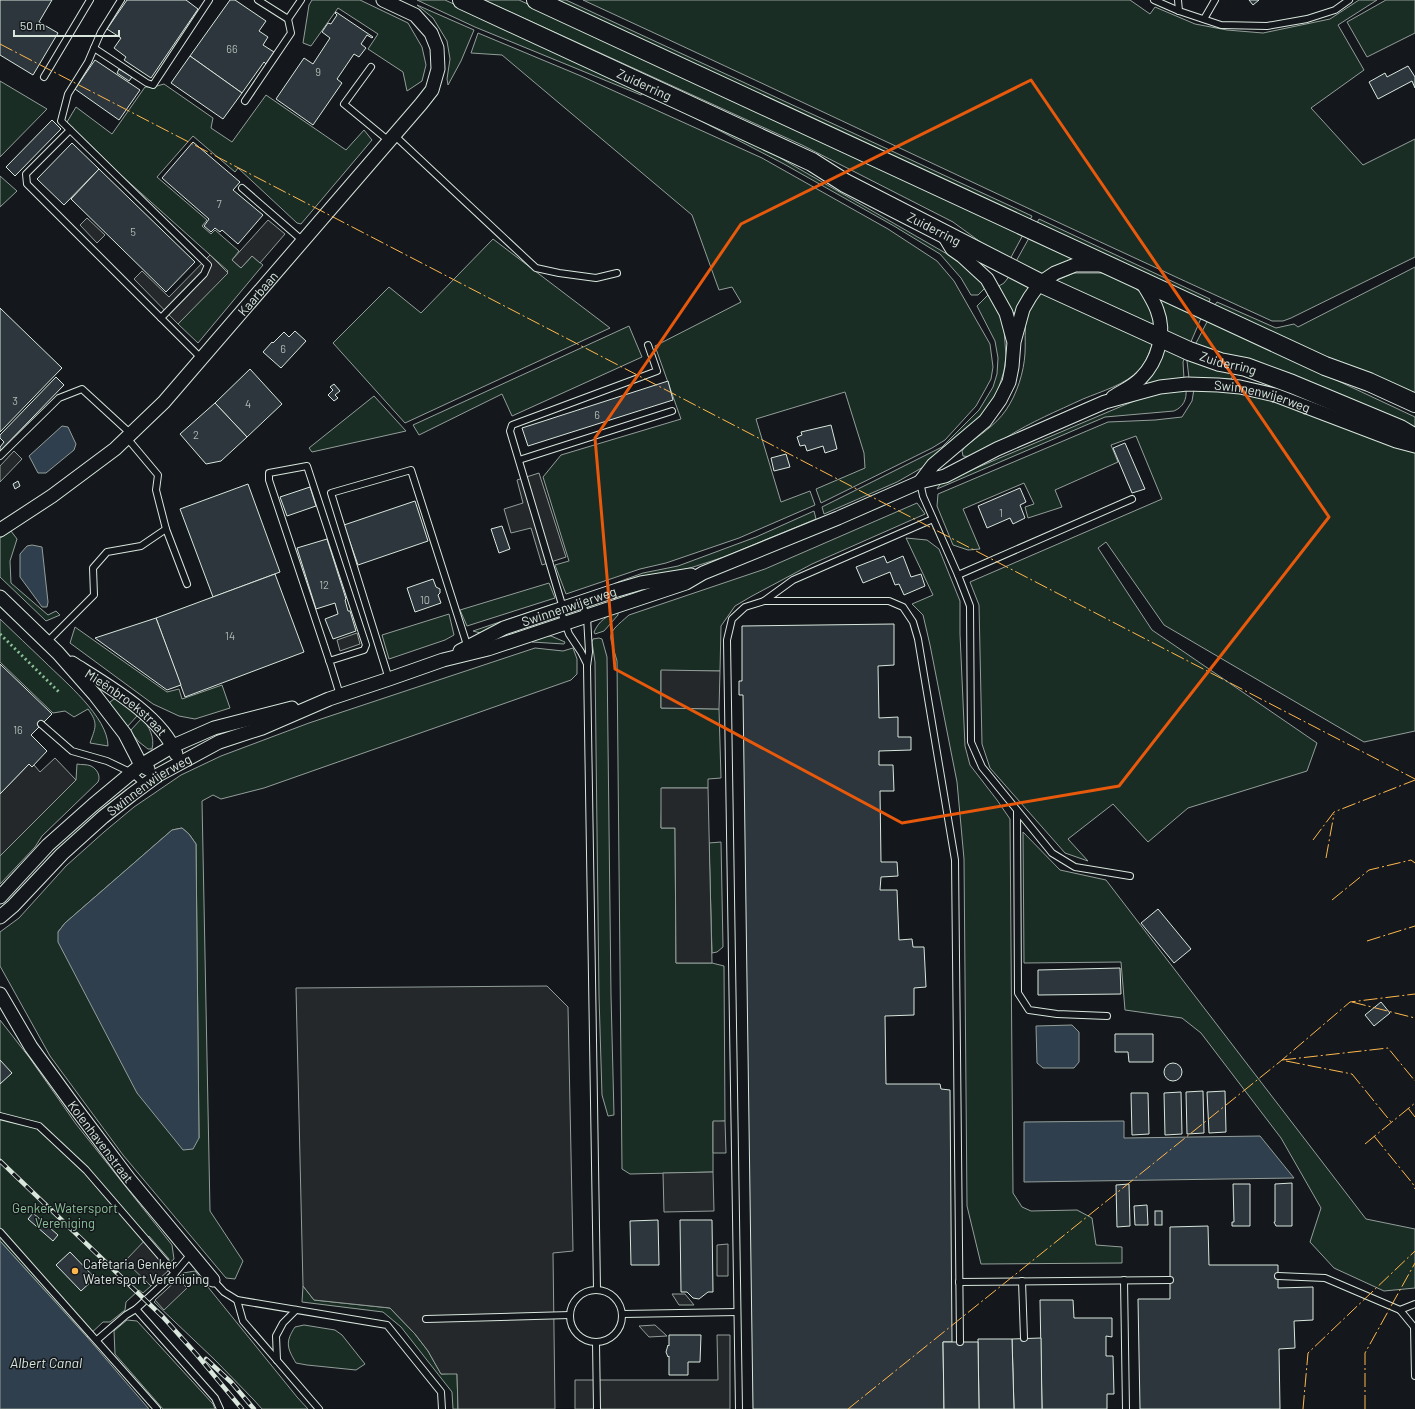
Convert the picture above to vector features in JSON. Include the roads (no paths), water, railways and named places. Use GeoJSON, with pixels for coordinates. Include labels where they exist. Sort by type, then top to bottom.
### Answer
{"type":"FeatureCollection","features":[{"type":"Feature","properties":{"kind":"main road","name":"Zuiderring"},"geometry":{"type":"LineString","coordinates":[[462,0],[812,162],[845,183],[1040,284],[1160,338],[1220,362],[1246,367],[1292,384],[1400,429],[1415,438]]}},
{"type":"Feature","properties":{"kind":"main road"},"geometry":{"type":"LineString","coordinates":[[536,0],[1325,366],[1369,382],[1415,403]]}},
{"type":"Feature","properties":{"kind":"street","name":"Kaarbaan"},"geometry":{"type":"LineString","coordinates":[[0,530],[52,496],[115,449],[164,402],[432,90],[438,69],[437,48],[430,33],[415,15],[383,0]]}},
{"type":"Feature","properties":{"kind":"street","name":"Swinnenwijerweg"},"geometry":{"type":"LineString","coordinates":[[943,234],[952,249],[987,279],[1006,313],[1014,342]]}},
{"type":"Feature","properties":{"kind":"street","name":"Swinnenwijerweg"},"geometry":{"type":"LineString","coordinates":[[920,482],[933,465],[985,420],[1000,400],[1009,382],[1014,342],[1024,309],[1030,297],[1040,284],[1055,272],[1076,265],[1108,266]]}},
{"type":"Feature","properties":{"kind":"street","name":"Swinnenwijerweg"},"geometry":{"type":"LineString","coordinates":[[1105,402],[1140,379],[1156,354],[1160,338],[1160,322],[1157,309],[1141,280]]}},
{"type":"Feature","properties":{"kind":"street","name":"Swinnenwijerweg"},"geometry":{"type":"LineString","coordinates":[[0,897],[48,845],[92,805],[137,769],[173,746],[214,728],[335,697],[443,660],[468,651],[504,628],[561,608],[617,590],[703,572],[838,518],[920,482],[945,476],[997,449],[1105,402],[1160,387],[1187,384],[1240,387],[1275,395],[1396,441],[1415,446]]}},
{"type":"Feature","properties":{"kind":"street","name":"Swinnenwijerweg"},"geometry":{"type":"LineString","coordinates":[[468,651],[488,649],[587,617],[686,583],[703,572]]}},
{"type":"Feature","properties":{"kind":"street","name":"Mieënbroekstraat"},"geometry":{"type":"LineString","coordinates":[[0,597],[58,653],[95,695],[125,734],[137,769]]}},
{"type":"Feature","properties":{"kind":"street","name":"Mieënbroekstraat"},"geometry":{"type":"LineString","coordinates":[[58,653],[143,712],[157,726],[173,746],[179,763]]}},
{"type":"Feature","properties":{"kind":"street","name":"Swinnenwijerweg"},"geometry":{"type":"LineString","coordinates":[[0,917],[13,906],[62,854],[103,817],[158,775],[219,742],[262,728],[335,697]]}},
{"type":"Feature","properties":{"kind":"street"},"geometry":{"type":"LineString","coordinates":[[137,769],[158,775]]}},
{"type":"Feature","properties":{"kind":"street","name":"Kolenhavenstraat"},"geometry":{"type":"LineString","coordinates":[[0,994],[31,1047],[74,1106],[129,1179],[213,1280]]}},
{"type":"Feature","properties":{"kind":"lane"},"geometry":{"type":"LineString","coordinates":[[44,77],[90,0]]}},
{"type":"Feature","properties":{"kind":"lane"},"geometry":{"type":"LineString","coordinates":[[121,0],[101,32],[88,62],[68,94],[61,121],[208,265],[204,274],[161,318]]}},
{"type":"Feature","properties":{"kind":"lane"},"geometry":{"type":"LineString","coordinates":[[94,48],[147,84],[153,85],[209,0]]}},
{"type":"Feature","properties":{"kind":"lane"},"geometry":{"type":"LineString","coordinates":[[245,101],[291,33],[288,19],[258,0]]}},
{"type":"Feature","properties":{"kind":"lane"},"geometry":{"type":"LineString","coordinates":[[288,19],[301,0]]}},
{"type":"Feature","properties":{"kind":"lane"},"geometry":{"type":"LineString","coordinates":[[1154,0],[1179,11],[1221,25],[1267,26],[1307,19],[1334,10],[1349,0]]}},
{"type":"Feature","properties":{"kind":"lane"},"geometry":{"type":"LineString","coordinates":[[1178,0],[1179,11]]}},
{"type":"Feature","properties":{"kind":"lane"},"geometry":{"type":"LineString","coordinates":[[1204,19],[1215,0]]}},
{"type":"Feature","properties":{"kind":"lane"},"geometry":{"type":"LineString","coordinates":[[371,67],[344,104],[392,138],[536,268],[596,278],[617,273]]}},
{"type":"Feature","properties":{"kind":"lane"},"geometry":{"type":"LineString","coordinates":[[70,130],[26,174],[27,184],[202,359]]}},
{"type":"Feature","properties":{"kind":"lane"},"geometry":{"type":"LineString","coordinates":[[242,188],[303,241]]}},
{"type":"Feature","properties":{"kind":"lane"},"geometry":{"type":"LineString","coordinates":[[587,666],[565,624],[510,432],[512,425],[657,371],[648,345]]}},
{"type":"Feature","properties":{"kind":"lane"},"geometry":{"type":"LineString","coordinates":[[0,456],[59,398],[82,389],[129,436],[158,475],[156,490],[166,529],[187,584]]}},
{"type":"Feature","properties":{"kind":"lane"},"geometry":{"type":"LineString","coordinates":[[519,460],[672,411]]}},
{"type":"Feature","properties":{"kind":"lane"},"geometry":{"type":"LineString","coordinates":[[329,661],[364,650],[366,645],[307,466],[269,473],[269,480],[329,661],[335,697]]}},
{"type":"Feature","properties":{"kind":"lane"},"geometry":{"type":"LineString","coordinates":[[389,679],[331,493],[411,470],[468,651]]}},
{"type":"Feature","properties":{"kind":"lane"},"geometry":{"type":"LineString","coordinates":[[920,482],[923,496],[970,606],[971,742],[982,767],[1052,853],[1075,867],[1130,876]]}},
{"type":"Feature","properties":{"kind":"lane"},"geometry":{"type":"LineString","coordinates":[[958,575],[1132,499]]}},
{"type":"Feature","properties":{"kind":"lane"},"geometry":{"type":"LineString","coordinates":[[738,1409],[727,640],[732,619],[745,608],[764,601],[792,580],[933,519]]}},
{"type":"Feature","properties":{"kind":"lane"},"geometry":{"type":"LineString","coordinates":[[47,642],[94,595],[93,568],[107,552],[141,546],[166,529]]}},
{"type":"Feature","properties":{"kind":"lane"},"geometry":{"type":"LineString","coordinates":[[764,601],[889,601],[903,607],[914,622],[955,860],[960,1342]]}},
{"type":"Feature","properties":{"kind":"lane"},"geometry":{"type":"LineString","coordinates":[[581,602],[587,617],[589,652],[587,666],[596,1289]]}},
{"type":"Feature","properties":{"kind":"lane"},"geometry":{"type":"LineString","coordinates":[[41,724],[72,751],[137,769],[145,785]]}},
{"type":"Feature","properties":{"kind":"lane"},"geometry":{"type":"LineString","coordinates":[[1017,811],[1018,993],[1029,1010],[1057,1014],[1107,1016]]}},
{"type":"Feature","properties":{"kind":"lane"},"geometry":{"type":"LineString","coordinates":[[0,1116],[39,1126],[86,1170],[175,1273]]}},
{"type":"Feature","properties":{"kind":"lane"},"geometry":{"type":"LineString","coordinates":[[0,1232],[157,1409]]}},
{"type":"Feature","properties":{"kind":"lane"},"geometry":{"type":"LineString","coordinates":[[97,1340],[126,1315],[136,1309],[175,1273],[191,1254]]}},
{"type":"Feature","properties":{"kind":"lane"},"geometry":{"type":"LineString","coordinates":[[1278,1276],[1325,1278],[1400,1310],[1414,1327],[1415,1376]]}},
{"type":"Feature","properties":{"kind":"lane"},"geometry":{"type":"LineString","coordinates":[[213,1280],[224,1292],[237,1300],[387,1325],[441,1392],[442,1409]]}},
{"type":"Feature","properties":{"kind":"lane"},"geometry":{"type":"LineString","coordinates":[[1124,1280],[1126,1409]]}},
{"type":"Feature","properties":{"kind":"lane"},"geometry":{"type":"LineString","coordinates":[[959,1282],[1170,1280]]}},
{"type":"Feature","properties":{"kind":"lane"},"geometry":{"type":"LineString","coordinates":[[1022,1281],[1024,1338]]}},
{"type":"Feature","properties":{"kind":"lane"},"geometry":{"type":"LineString","coordinates":[[596,1289],[606,1291],[614,1297],[620,1305],[623,1314],[621,1325],[615,1334],[606,1340],[596,1342],[586,1340],[577,1334],[572,1325],[570,1315],[572,1305],[578,1297],[586,1291],[596,1289]]}},
{"type":"Feature","properties":{"kind":"lane"},"geometry":{"type":"LineString","coordinates":[[237,1300],[244,1321],[319,1409]]}},
{"type":"Feature","properties":{"kind":"lane"},"geometry":{"type":"LineString","coordinates":[[1400,1310],[1415,1304]]}},
{"type":"Feature","properties":{"kind":"lane"},"geometry":{"type":"LineString","coordinates":[[136,1309],[215,1398],[220,1409]]}},
{"type":"Feature","properties":{"kind":"lane"},"geometry":{"type":"LineString","coordinates":[[277,1360],[276,1336],[283,1323],[296,1310]]}},
{"type":"Feature","properties":{"kind":"lane"},"geometry":{"type":"LineString","coordinates":[[623,1314],[737,1312]]}},
{"type":"Feature","properties":{"kind":"lane"},"geometry":{"type":"LineString","coordinates":[[426,1319],[570,1315]]}},
{"type":"Feature","properties":{"kind":"lane"},"geometry":{"type":"LineString","coordinates":[[596,1342],[597,1409]]}},
{"type":"Feature","properties":{"kind":"water"},"geometry":{"type":"Polygon","coordinates":[[[62,426],[68,427],[76,444],[74,450],[46,473],[38,473],[29,456],[62,426]]]}},
{"type":"Feature","properties":{"kind":"water"},"geometry":{"type":"Polygon","coordinates":[[[32,545],[42,547],[48,602],[47,607],[42,607],[20,577],[20,554],[27,546],[32,545]]]}},
{"type":"Feature","properties":{"kind":"water"},"geometry":{"type":"Polygon","coordinates":[[[182,828],[189,834],[196,844],[199,1138],[193,1149],[183,1150],[137,1093],[58,942],[58,932],[65,923],[172,830],[182,828]]]}},
{"type":"Feature","properties":{"kind":"water"},"geometry":{"type":"Polygon","coordinates":[[[1072,1025],[1079,1032],[1079,1062],[1074,1068],[1043,1068],[1037,1063],[1036,1026],[1072,1025]]]}},
{"type":"Feature","properties":{"kind":"water"},"geometry":{"type":"Polygon","coordinates":[[[1124,1121],[1124,1138],[1260,1136],[1294,1178],[1024,1182],[1024,1122],[1124,1121]]]}},
{"type":"Feature","properties":{"kind":"water","name":"Albert Canal"},"geometry":{"type":"Polygon","coordinates":[[[0,1241],[87,1337],[149,1409],[0,1409],[0,1241]]]}},
{"type":"Feature","properties":{"kind":"railway"},"geometry":{"type":"LineString","coordinates":[[0,1161],[163,1317],[242,1409]]}},
{"type":"Feature","properties":{"kind":"railway"},"geometry":{"type":"LineString","coordinates":[[206,1359],[231,1382],[254,1409]]}},
{"type":"Feature","properties":{"kind":"place","name":"Cafetaria Genker Watersport Vereniging"},"geometry":{"type":"Point","coordinates":[75,1271]}},
{"type":"Feature","properties":{"kind":"park label","name":"Genker Watersport Vereniging"},"geometry":{"type":"Point","coordinates":[65,1216]}}]}
